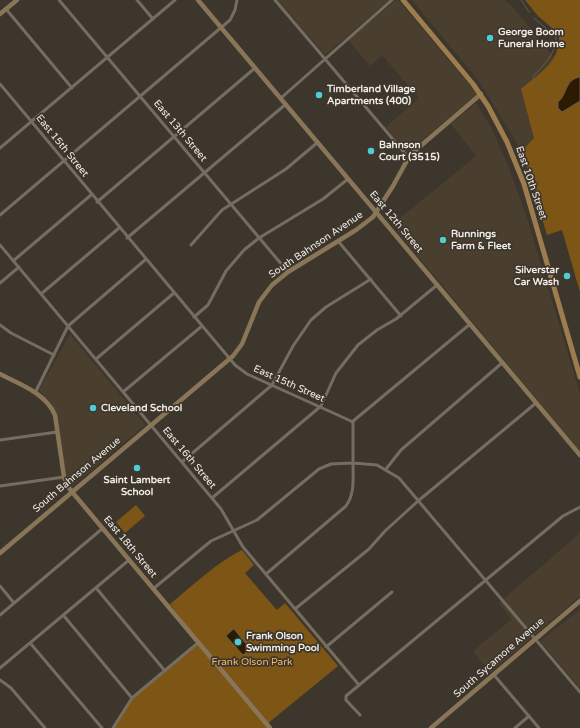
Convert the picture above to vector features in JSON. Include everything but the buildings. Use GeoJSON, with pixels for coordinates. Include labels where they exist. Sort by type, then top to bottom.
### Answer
{"type":"FeatureCollection","features":[{"type":"Feature","properties":{"kind":"main road","name":"East 10th Street"},"geometry":{"type":"LineString","coordinates":[[403,0],[481,94],[501,128],[519,170],[580,377]]}},
{"type":"Feature","properties":{"kind":"street"},"geometry":{"type":"LineString","coordinates":[[0,14],[17,0]]}},
{"type":"Feature","properties":{"kind":"street","name":"East 13th Street"},"geometry":{"type":"LineString","coordinates":[[59,0],[288,272]]}},
{"type":"Feature","properties":{"kind":"street"},"geometry":{"type":"LineString","coordinates":[[136,0],[153,19]]}},
{"type":"Feature","properties":{"kind":"street"},"geometry":{"type":"LineString","coordinates":[[0,148],[176,0]]}},
{"type":"Feature","properties":{"kind":"street","name":"East 12th Street"},"geometry":{"type":"LineString","coordinates":[[198,0],[580,456]]}},
{"type":"Feature","properties":{"kind":"street"},"geometry":{"type":"LineString","coordinates":[[0,215],[222,28],[233,16],[237,0]]}},
{"type":"Feature","properties":{"kind":"street"},"geometry":{"type":"LineString","coordinates":[[275,0],[408,157]]}},
{"type":"Feature","properties":{"kind":"street"},"geometry":{"type":"LineString","coordinates":[[281,98],[392,0]]}},
{"type":"Feature","properties":{"kind":"street"},"geometry":{"type":"LineString","coordinates":[[6,9],[72,88]]}},
{"type":"Feature","properties":{"kind":"street"},"geometry":{"type":"LineString","coordinates":[[97,202],[255,68]]}},
{"type":"Feature","properties":{"kind":"street","name":"East 15th Street"},"geometry":{"type":"LineString","coordinates":[[0,84],[145,260],[235,366],[247,374],[321,406],[352,422]]}},
{"type":"Feature","properties":{"kind":"street","name":"South Bahnson Avenue"},"geometry":{"type":"LineString","coordinates":[[0,553],[229,359],[242,344],[254,314],[265,293],[275,282],[288,272],[362,226],[376,213],[394,186],[408,157],[481,94]]}},
{"type":"Feature","properties":{"kind":"street"},"geometry":{"type":"LineString","coordinates":[[127,238],[286,104]]}},
{"type":"Feature","properties":{"kind":"street"},"geometry":{"type":"LineString","coordinates":[[191,245],[214,217],[231,203],[286,169],[318,142]]}},
{"type":"Feature","properties":{"kind":"street"},"geometry":{"type":"LineString","coordinates":[[194,317],[208,305],[221,279],[233,262],[259,238],[323,199],[348,179]]}},
{"type":"Feature","properties":{"kind":"street"},"geometry":{"type":"LineString","coordinates":[[13,261],[92,195]]}},
{"type":"Feature","properties":{"kind":"street"},"geometry":{"type":"LineString","coordinates":[[41,294],[119,228]]}},
{"type":"Feature","properties":{"kind":"street"},"geometry":{"type":"LineString","coordinates":[[338,241],[401,316]]}},
{"type":"Feature","properties":{"kind":"street","name":"East 16th Street"},"geometry":{"type":"LineString","coordinates":[[0,245],[227,516],[243,547],[326,647],[360,685]]}},
{"type":"Feature","properties":{"kind":"street"},"geometry":{"type":"LineString","coordinates":[[35,393],[68,326],[145,260]]}},
{"type":"Feature","properties":{"kind":"street"},"geometry":{"type":"LineString","coordinates":[[0,283],[19,267]]}},
{"type":"Feature","properties":{"kind":"street"},"geometry":{"type":"LineString","coordinates":[[182,462],[272,385],[292,346],[311,320],[326,306],[371,279]]}},
{"type":"Feature","properties":{"kind":"street"},"geometry":{"type":"LineString","coordinates":[[212,498],[321,406],[336,373],[351,352],[369,336],[401,316],[437,285]]}},
{"type":"Feature","properties":{"kind":"street"},"geometry":{"type":"LineString","coordinates":[[96,359],[174,293]]}},
{"type":"Feature","properties":{"kind":"street"},"geometry":{"type":"LineString","coordinates":[[266,574],[346,506],[350,500],[353,490],[352,422],[470,324]]}},
{"type":"Feature","properties":{"kind":"street"},"geometry":{"type":"LineString","coordinates":[[0,325],[11,333],[54,355]]}},
{"type":"Feature","properties":{"kind":"street"},"geometry":{"type":"LineString","coordinates":[[123,392],[202,326]]}},
{"type":"Feature","properties":{"kind":"street"},"geometry":{"type":"LineString","coordinates":[[386,469],[401,450],[502,363]]}},
{"type":"Feature","properties":{"kind":"street","name":"East 18th Street"},"geometry":{"type":"LineString","coordinates":[[0,374],[35,393],[46,401],[53,410],[58,432],[64,477],[72,492],[270,728]]}},
{"type":"Feature","properties":{"kind":"street"},"geometry":{"type":"LineString","coordinates":[[295,609],[369,549],[385,531],[418,501],[536,403]]}},
{"type":"Feature","properties":{"kind":"street"},"geometry":{"type":"LineString","coordinates":[[0,440],[58,432]]}},
{"type":"Feature","properties":{"kind":"street"},"geometry":{"type":"LineString","coordinates":[[153,589],[211,541],[257,520],[319,469],[331,464],[371,463],[386,469],[399,478],[484,581],[580,692]]}},
{"type":"Feature","properties":{"kind":"street"},"geometry":{"type":"LineString","coordinates":[[0,486],[64,477]]}},
{"type":"Feature","properties":{"kind":"street"},"geometry":{"type":"LineString","coordinates":[[360,715],[346,700],[346,696],[562,516],[580,507]]}},
{"type":"Feature","properties":{"kind":"street"},"geometry":{"type":"LineString","coordinates":[[0,615],[103,528]]}},
{"type":"Feature","properties":{"kind":"street"},"geometry":{"type":"LineString","coordinates":[[0,668],[97,589],[129,560]]}},
{"type":"Feature","properties":{"kind":"street"},"geometry":{"type":"LineString","coordinates":[[0,586],[14,603]]}},
{"type":"Feature","properties":{"kind":"street"},"geometry":{"type":"LineString","coordinates":[[97,589],[165,671]]}},
{"type":"Feature","properties":{"kind":"street"},"geometry":{"type":"LineString","coordinates":[[326,647],[392,592]]}},
{"type":"Feature","properties":{"kind":"street","name":"South Sycamore Avenue"},"geometry":{"type":"LineString","coordinates":[[431,728],[580,601]]}},
{"type":"Feature","properties":{"kind":"street"},"geometry":{"type":"LineString","coordinates":[[64,616],[132,698]]}},
{"type":"Feature","properties":{"kind":"street"},"geometry":{"type":"LineString","coordinates":[[113,728],[132,698],[199,642]]}},
{"type":"Feature","properties":{"kind":"street"},"geometry":{"type":"LineString","coordinates":[[31,644],[102,728]]}},
{"type":"Feature","properties":{"kind":"street"},"geometry":{"type":"LineString","coordinates":[[494,675],[539,728]]}},
{"type":"Feature","properties":{"kind":"street"},"geometry":{"type":"LineString","coordinates":[[0,680],[11,688],[45,728]]}},
{"type":"Feature","properties":{"kind":"street"},"geometry":{"type":"LineString","coordinates":[[515,728],[529,716]]}},
{"type":"Feature","properties":{"kind":"shaded area"},"geometry":{"type":"Polygon","coordinates":[[[278,0],[389,0],[325,55],[278,0]]]}},
{"type":"Feature","properties":{"kind":"shaded area"},"geometry":{"type":"Polygon","coordinates":[[[396,0],[398,0],[477,94],[407,153],[386,127],[419,98],[382,55],[370,66],[348,40],[396,0]]]}},
{"type":"Feature","properties":{"kind":"shaded area"},"geometry":{"type":"Polygon","coordinates":[[[412,0],[504,0],[512,6],[555,59],[521,89],[534,138],[522,151],[479,81],[412,0]]]}},
{"type":"Feature","properties":{"kind":"shaded area"},"geometry":{"type":"Polygon","coordinates":[[[580,77],[580,101],[562,112],[558,108],[558,102],[571,81],[580,77]]]}},
{"type":"Feature","properties":{"kind":"shaded area"},"geometry":{"type":"Polygon","coordinates":[[[476,103],[492,129],[509,168],[526,215],[580,394],[580,451],[392,225],[476,156],[451,124],[476,103]]]}},
{"type":"Feature","properties":{"kind":"shaded area","name":"Cleveland School"},"geometry":{"type":"Polygon","coordinates":[[[70,334],[145,425],[72,486],[65,472],[55,411],[50,401],[39,390],[70,334]]]}},
{"type":"Feature","properties":{"kind":"shaded area"},"geometry":{"type":"Polygon","coordinates":[[[580,533],[580,596],[490,673],[473,651],[512,619],[499,603],[580,533]]]}},
{"type":"Feature","properties":{"kind":"shaded area"},"geometry":{"type":"Polygon","coordinates":[[[580,610],[580,688],[540,641],[580,610]]]}},
{"type":"Feature","properties":{"kind":"shaded area","name":"Frank Olson Swimming Pool"},"geometry":{"type":"Polygon","coordinates":[[[234,629],[250,649],[243,655],[226,636],[234,629]]]}},
{"type":"Feature","properties":{"kind":"green space"},"geometry":{"type":"Polygon","coordinates":[[[525,0],[580,0],[580,292],[562,230],[547,235],[522,151],[534,138],[521,89],[548,66],[557,52],[559,44],[559,34],[538,16],[525,0]]]}},
{"type":"Feature","properties":{"kind":"green space"},"geometry":{"type":"Polygon","coordinates":[[[136,505],[145,516],[125,533],[116,522],[136,505]]]}},
{"type":"Feature","properties":{"kind":"green space","name":"Frank Olson Park"},"geometry":{"type":"Polygon","coordinates":[[[242,550],[254,565],[245,573],[277,610],[285,603],[338,666],[267,724],[270,728],[113,728],[132,698],[199,643],[170,604],[213,568],[242,550]]]}},
{"type":"Feature","properties":{"kind":"waterway"},"geometry":{"type":"LineString","coordinates":[[521,0],[529,12]]}},
{"type":"Feature","properties":{"kind":"waterway"},"geometry":{"type":"LineString","coordinates":[[534,18],[556,37],[554,49],[545,64],[533,77],[552,101]]}},
{"type":"Feature","properties":{"kind":"place","name":"George Boom Funeral Home"},"geometry":{"type":"Point","coordinates":[490,38]}},
{"type":"Feature","properties":{"kind":"place","name":"Timberland Village Apartments (400)"},"geometry":{"type":"Point","coordinates":[319,95]}},
{"type":"Feature","properties":{"kind":"place","name":"Bahnson Court (3515)"},"geometry":{"type":"Point","coordinates":[371,151]}},
{"type":"Feature","properties":{"kind":"place","name":"Runnings Farm & Fleet"},"geometry":{"type":"Point","coordinates":[443,240]}},
{"type":"Feature","properties":{"kind":"place","name":"Silverstar Car Wash"},"geometry":{"type":"Point","coordinates":[567,276]}},
{"type":"Feature","properties":{"kind":"place","name":"Cleveland School"},"geometry":{"type":"Point","coordinates":[93,408]}},
{"type":"Feature","properties":{"kind":"place","name":"Saint Lambert School"},"geometry":{"type":"Point","coordinates":[137,468]}},
{"type":"Feature","properties":{"kind":"place","name":"Frank Olson Swimming Pool"},"geometry":{"type":"Point","coordinates":[238,642]}}]}
